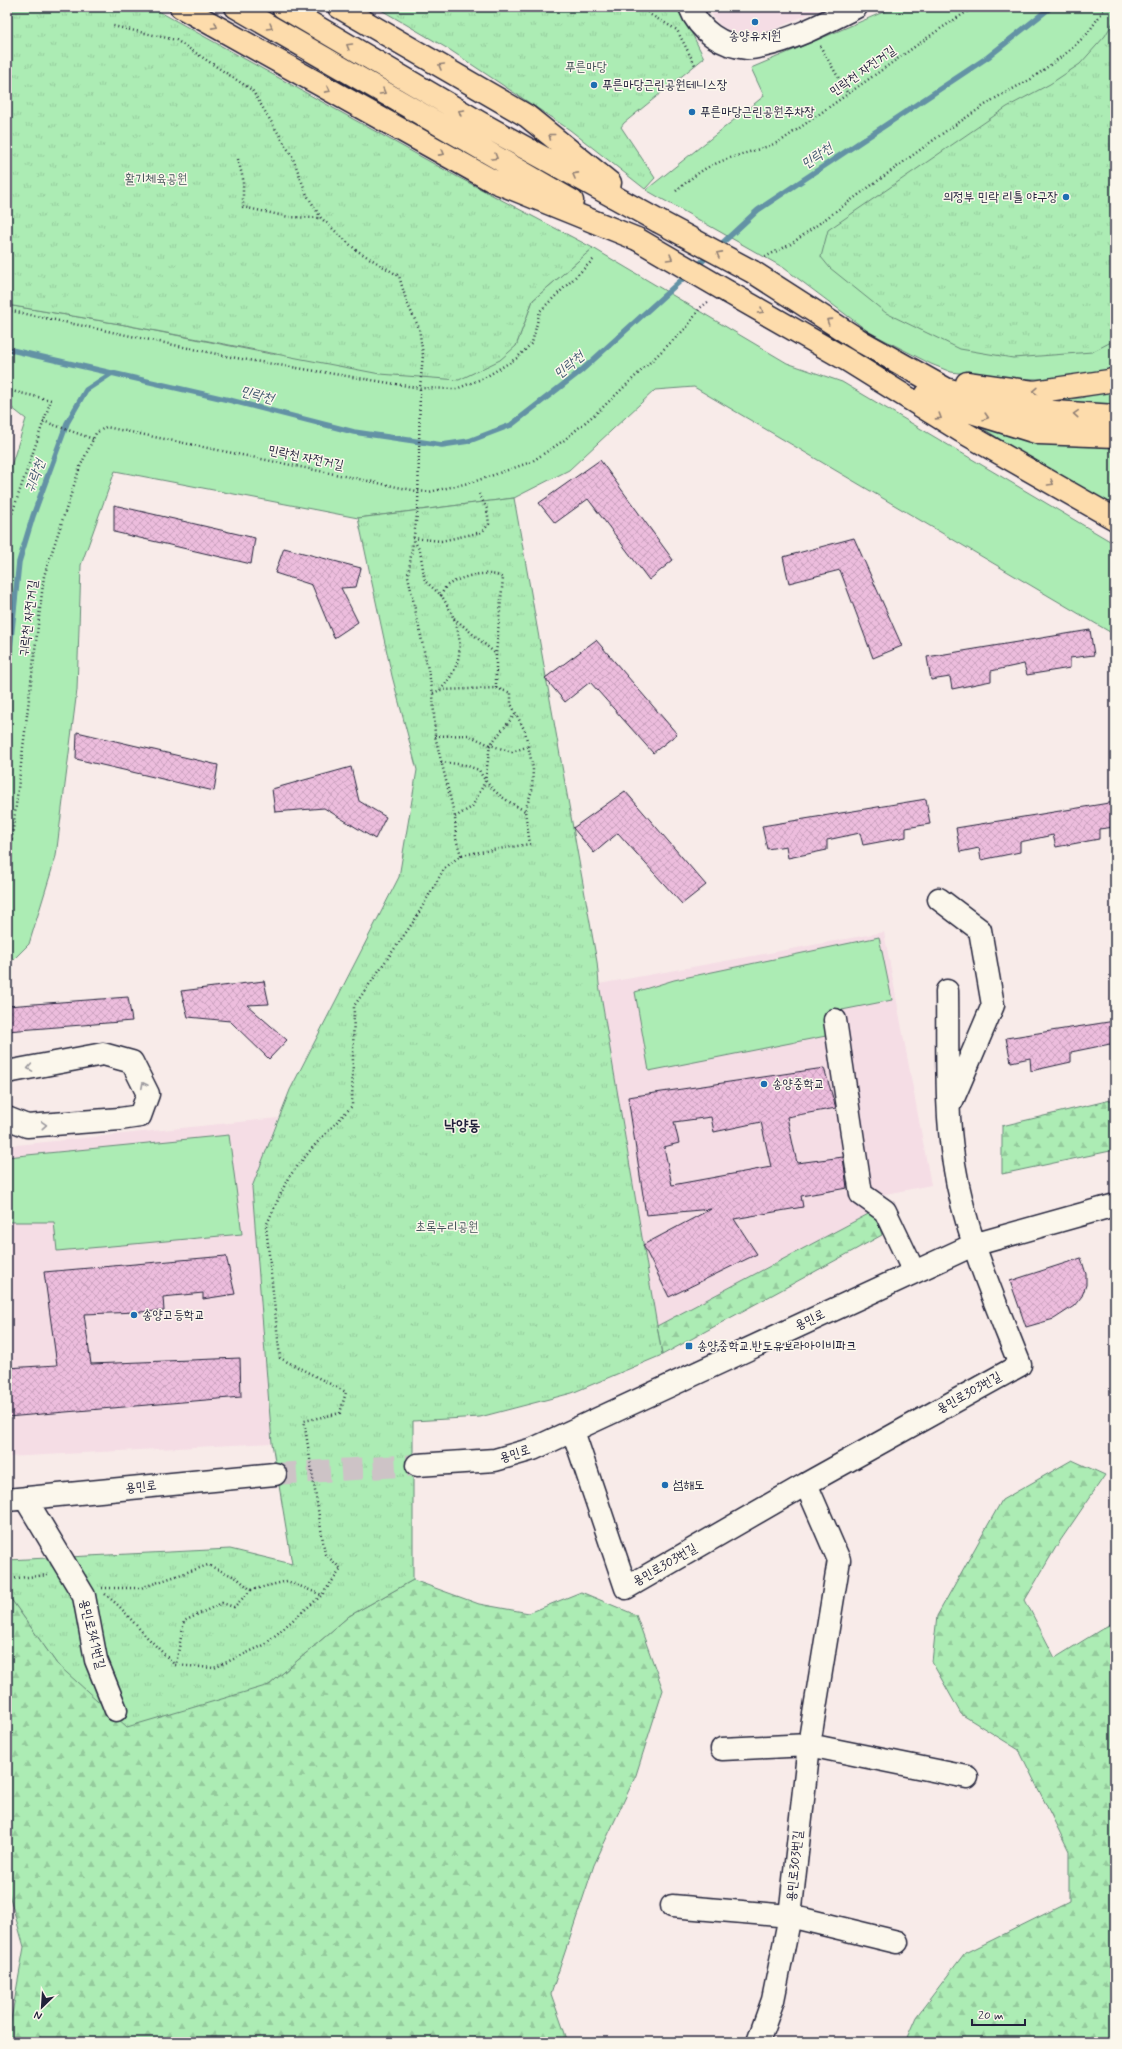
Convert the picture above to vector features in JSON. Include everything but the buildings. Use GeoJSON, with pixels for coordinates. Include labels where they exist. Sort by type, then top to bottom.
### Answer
{"type":"FeatureCollection","features":[{"type":"Feature","properties":{"kind":"highway"},"geometry":{"type":"LineString","coordinates":[[181,7],[490,180],[637,239]]}},
{"type":"Feature","properties":{"kind":"highway"},"geometry":{"type":"LineString","coordinates":[[236,7],[846,360],[961,431],[1115,519]]}},
{"type":"Feature","properties":{"kind":"highway"},"geometry":{"type":"LineString","coordinates":[[283,7],[482,124],[753,272],[862,342],[946,389],[1024,410],[1115,416]]}},
{"type":"Feature","properties":{"kind":"highway"},"geometry":{"type":"LineString","coordinates":[[339,7],[527,116],[658,221]]}},
{"type":"Feature","properties":{"kind":"highway"},"geometry":{"type":"LineString","coordinates":[[862,342],[965,382],[1034,392],[1115,379]]}},
{"type":"Feature","properties":{"kind":"highway"},"geometry":{"type":"LineString","coordinates":[[846,360],[955,407],[1040,433],[1115,436]]}},
{"type":"Feature","properties":{"kind":"street"},"geometry":{"type":"LineString","coordinates":[[690,7],[705,30],[720,41],[748,49],[773,44],[810,30],[856,7]]}},
{"type":"Feature","properties":{"kind":"street"},"geometry":{"type":"LineString","coordinates":[[939,898],[980,930],[993,1006],[949,1107]]}},
{"type":"Feature","properties":{"kind":"street"},"geometry":{"type":"LineString","coordinates":[[948,991],[949,1107],[954,1164],[973,1245]]}},
{"type":"Feature","properties":{"kind":"street"},"geometry":{"type":"LineString","coordinates":[[835,1020],[862,1194],[885,1211],[914,1272]]}},
{"type":"Feature","properties":{"kind":"street"},"geometry":{"type":"LineString","coordinates":[[7,1072],[103,1054],[132,1062],[148,1094],[140,1116],[27,1126],[7,1118]]}},
{"type":"Feature","properties":{"kind":"street","name":"용민로"},"geometry":{"type":"LineString","coordinates":[[417,1465],[495,1460],[533,1449],[973,1245],[1115,1205]]}},
{"type":"Feature","properties":{"kind":"street","name":"용민로303번길"},"geometry":{"type":"LineString","coordinates":[[574,1431],[626,1588],[806,1484],[1020,1365],[973,1245]]}},
{"type":"Feature","properties":{"kind":"street","name":"용민로"},"geometry":{"type":"LineString","coordinates":[[16,1499],[274,1474]]}},
{"type":"Feature","properties":{"kind":"street","name":"용민로303번길"},"geometry":{"type":"LineString","coordinates":[[758,2042],[773,2000],[790,1916],[809,1745],[839,1560],[806,1484]]}},
{"type":"Feature","properties":{"kind":"street","name":"용민로341번길"},"geometry":{"type":"LineString","coordinates":[[16,1499],[84,1584],[84,1596],[96,1660],[116,1710]]}},
{"type":"Feature","properties":{"kind":"street"},"geometry":{"type":"LineString","coordinates":[[722,1749],[809,1745],[967,1777]]}},
{"type":"Feature","properties":{"kind":"street","name":"용민로303번길"},"geometry":{"type":"LineString","coordinates":[[672,1906],[790,1916],[897,1942]]}},
{"type":"Feature","properties":{"kind":"path"},"geometry":{"type":"LineString","coordinates":[[637,7],[677,30],[695,65]]}},
{"type":"Feature","properties":{"kind":"path","name":"민락천 자전거길"},"geometry":{"type":"LineString","coordinates":[[676,191],[702,171],[716,163],[764,149],[780,141],[942,27],[974,7]]}},
{"type":"Feature","properties":{"kind":"path"},"geometry":{"type":"LineString","coordinates":[[113,26],[176,40],[252,90],[292,156],[308,195],[321,218],[356,250],[399,276],[407,303],[419,328],[423,355],[420,388],[417,492],[418,508],[408,576],[433,693],[435,736],[455,817],[456,839],[461,855]]}},
{"type":"Feature","properties":{"kind":"path"},"geometry":{"type":"LineString","coordinates":[[810,30],[848,94]]}},
{"type":"Feature","properties":{"kind":"path"},"geometry":{"type":"LineString","coordinates":[[238,159],[243,179],[243,207],[289,217],[321,218]]}},
{"type":"Feature","properties":{"kind":"path"},"geometry":{"type":"LineString","coordinates":[[7,310],[236,358],[420,388],[456,389],[484,378],[517,358],[532,343],[540,311],[594,259]]}},
{"type":"Feature","properties":{"kind":"path"},"geometry":{"type":"LineString","coordinates":[[7,390],[51,400],[7,528]]}},
{"type":"Feature","properties":{"kind":"path"},"geometry":{"type":"LineString","coordinates":[[43,421],[93,439]]}},
{"type":"Feature","properties":{"kind":"path","name":"민락천 자전거길"},"geometry":{"type":"LineString","coordinates":[[93,439],[96,433],[106,427],[417,492]]}},
{"type":"Feature","properties":{"kind":"path","name":"귀락천 자전거길"},"geometry":{"type":"LineString","coordinates":[[7,879],[44,576],[80,468],[93,439]]}},
{"type":"Feature","properties":{"kind":"path"},"geometry":{"type":"LineString","coordinates":[[413,538],[441,541],[482,532],[488,524],[487,509],[479,494]]}},
{"type":"Feature","properties":{"kind":"path"},"geometry":{"type":"LineString","coordinates":[[413,538],[420,551],[425,581],[441,595],[452,612],[462,651],[451,679],[440,690]]}},
{"type":"Feature","properties":{"kind":"path"},"geometry":{"type":"LineString","coordinates":[[441,595],[447,585],[481,573],[497,574],[503,578],[496,654],[496,688]]}},
{"type":"Feature","properties":{"kind":"path"},"geometry":{"type":"LineString","coordinates":[[454,618],[496,654]]}},
{"type":"Feature","properties":{"kind":"path"},"geometry":{"type":"LineString","coordinates":[[84,1584],[119,1606],[145,1636],[175,1665],[214,1668],[264,1645],[322,1595],[342,1569],[325,1554],[304,1422],[340,1413],[346,1392],[280,1358],[266,1226],[288,1178],[313,1147],[352,1106],[354,1006],[414,921],[444,869],[461,855],[530,844],[524,810],[532,790],[533,769],[525,731],[511,704],[511,694],[496,688],[440,690],[433,693]]}},
{"type":"Feature","properties":{"kind":"path"},"geometry":{"type":"LineString","coordinates":[[455,817],[472,807],[485,782],[490,745],[516,714]]}},
{"type":"Feature","properties":{"kind":"path"},"geometry":{"type":"LineString","coordinates":[[435,736],[468,735],[490,745],[512,752],[529,746]]}},
{"type":"Feature","properties":{"kind":"path"},"geometry":{"type":"LineString","coordinates":[[441,762],[465,765],[478,770],[485,782],[504,800],[524,810]]}},
{"type":"Feature","properties":{"kind":"path"},"geometry":{"type":"LineString","coordinates":[[7,1579],[48,1575],[108,1589],[142,1588],[208,1565],[237,1578],[251,1590]]}},
{"type":"Feature","properties":{"kind":"path"},"geometry":{"type":"LineString","coordinates":[[175,1665],[184,1621],[222,1603],[234,1608],[251,1590],[287,1581],[322,1595]]}},
{"type":"Feature","properties":{"kind":"shaded area","name":"송양유치원"},"geometry":{"type":"Polygon","coordinates":[[[709,7],[824,7],[775,29],[756,35],[734,32],[721,26],[714,18],[709,7]]]}},
{"type":"Feature","properties":{"kind":"shaded area","name":"송양중학교"},"geometry":{"type":"Polygon","coordinates":[[[884,932],[931,1185],[876,1196],[874,1211],[882,1235],[662,1355],[599,984],[884,932]]]}},
{"type":"Feature","properties":{"kind":"shaded area","name":"송양고등학교"},"geometry":{"type":"Polygon","coordinates":[[[278,1118],[252,1187],[272,1443],[7,1457],[7,1146],[278,1118]]]}},
{"type":"Feature","properties":{"kind":"green space","name":"활기체육공원"},"geometry":{"type":"Polygon","coordinates":[[[7,7],[151,7],[454,175],[593,248],[533,300],[516,346],[500,360],[459,380],[380,374],[120,324],[7,305],[7,7]]]}},
{"type":"Feature","properties":{"kind":"green space","name":"푸른마당"},"geometry":{"type":"Polygon","coordinates":[[[376,7],[679,7],[704,58],[621,127],[655,178],[645,189],[570,130],[450,50],[376,7]]]}},
{"type":"Feature","properties":{"kind":"green space"},"geometry":{"type":"Polygon","coordinates":[[[895,7],[1115,7],[1115,368],[1089,378],[997,378],[951,372],[931,364],[869,332],[784,268],[646,190],[764,96],[751,68],[895,7]]]}},
{"type":"Feature","properties":{"kind":"green space"},"geometry":{"type":"Polygon","coordinates":[[[1115,19],[1115,340],[1092,352],[1013,358],[960,349],[886,313],[830,268],[821,257],[828,230],[1007,107],[1050,84],[1080,64],[1105,36],[1115,19]]]}},
{"type":"Feature","properties":{"kind":"green space"},"geometry":{"type":"Polygon","coordinates":[[[593,248],[787,363],[842,382],[1115,544],[1115,635],[694,387],[655,390],[569,470],[514,498],[358,518],[115,471],[81,565],[77,690],[56,856],[29,944],[7,966],[7,479],[26,419],[7,404],[7,305],[120,324],[271,354],[516,346],[533,300],[593,248]]]}},
{"type":"Feature","properties":{"kind":"green space"},"geometry":{"type":"Polygon","coordinates":[[[1115,388],[1115,407],[1056,407],[1063,399],[1081,398],[1115,388]]]}},
{"type":"Feature","properties":{"kind":"green space"},"geometry":{"type":"Polygon","coordinates":[[[979,426],[1001,431],[1115,445],[1115,511],[979,426]]]}},
{"type":"Feature","properties":{"kind":"green space","name":"초록누리공원"},"geometry":{"type":"Polygon","coordinates":[[[514,498],[597,962],[599,984],[662,1355],[572,1393],[480,1417],[413,1421],[413,1580],[349,1616],[269,1685],[127,1727],[57,1664],[11,1599],[7,1602],[7,1560],[230,1549],[292,1564],[272,1443],[252,1187],[290,1090],[399,877],[417,770],[392,676],[358,518],[514,498]]]}},
{"type":"Feature","properties":{"kind":"green space"},"geometry":{"type":"Polygon","coordinates":[[[879,937],[892,1000],[827,1013],[831,1035],[649,1071],[635,992],[674,980],[879,937]]]}},
{"type":"Feature","properties":{"kind":"green space"},"geometry":{"type":"Polygon","coordinates":[[[1115,1099],[1115,1150],[1002,1174],[1002,1126],[1115,1099]]]}},
{"type":"Feature","properties":{"kind":"green space"},"geometry":{"type":"Polygon","coordinates":[[[229,1135],[242,1234],[57,1251],[54,1222],[8,1222],[7,1157],[229,1135]]]}},
{"type":"Feature","properties":{"kind":"green space"},"geometry":{"type":"Polygon","coordinates":[[[874,1211],[882,1235],[662,1355],[657,1326],[874,1211]]]}},
{"type":"Feature","properties":{"kind":"green space"},"geometry":{"type":"Polygon","coordinates":[[[1072,1460],[1105,1475],[1056,1547],[1025,1600],[1055,1658],[1115,1621],[1115,2042],[905,2042],[916,2017],[964,1954],[1069,1902],[1069,1851],[1019,1750],[961,1714],[932,1662],[937,1616],[1002,1500],[1072,1460]]]}},
{"type":"Feature","properties":{"kind":"green space"},"geometry":{"type":"Polygon","coordinates":[[[413,1580],[479,1604],[529,1613],[581,1592],[636,1615],[663,1690],[636,1775],[594,1865],[551,1994],[568,2042],[7,2042],[24,1947],[7,1887],[7,1602],[11,1599],[57,1664],[269,1685],[349,1616],[413,1580]]]}},
{"type":"Feature","properties":{"kind":"waterway","name":"민락천"},"geometry":{"type":"LineString","coordinates":[[717,248],[758,210],[988,57],[1051,7]]}},
{"type":"Feature","properties":{"kind":"waterway","name":"민락천"},"geometry":{"type":"LineString","coordinates":[[695,268],[709,255]]}},
{"type":"Feature","properties":{"kind":"waterway","name":"민락천"},"geometry":{"type":"LineString","coordinates":[[7,349],[229,400],[354,432],[442,445],[469,441],[511,425],[582,370],[688,274]]}},
{"type":"Feature","properties":{"kind":"waterway","name":"귀락천"},"geometry":{"type":"LineString","coordinates":[[7,677],[19,562],[33,516],[67,423],[86,390],[112,373]]}},
{"type":"Feature","properties":{"kind":"tunnel"},"geometry":{"type":"LineString","coordinates":[[275,1474],[417,1465]]}},
{"type":"Feature","properties":{"kind":"place","name":"송양유치원"},"geometry":{"type":"Point","coordinates":[755,22]}},
{"type":"Feature","properties":{"kind":"place","name":"푸른마당근린공원테니스장"},"geometry":{"type":"Point","coordinates":[594,85]}},
{"type":"Feature","properties":{"kind":"place","name":"푸른마당근린공원주차장"},"geometry":{"type":"Point","coordinates":[692,112]}},
{"type":"Feature","properties":{"kind":"place","name":"의정부 민락 리틀 야구장"},"geometry":{"type":"Point","coordinates":[1066,197]}},
{"type":"Feature","properties":{"kind":"place","name":"송양중학교"},"geometry":{"type":"Point","coordinates":[764,1084]}},
{"type":"Feature","properties":{"kind":"place","name":"송양고등학교"},"geometry":{"type":"Point","coordinates":[134,1315]}},
{"type":"Feature","properties":{"kind":"place","name":"송양중학교.반도유보라아이비파크"},"geometry":{"type":"Point","coordinates":[689,1346]}},
{"type":"Feature","properties":{"kind":"place","name":"섬해도"},"geometry":{"type":"Point","coordinates":[665,1485]}},
{"type":"Feature","properties":{"kind":"district","name":"낙양동"},"geometry":{"type":"Point","coordinates":[462,1126]}}]}
